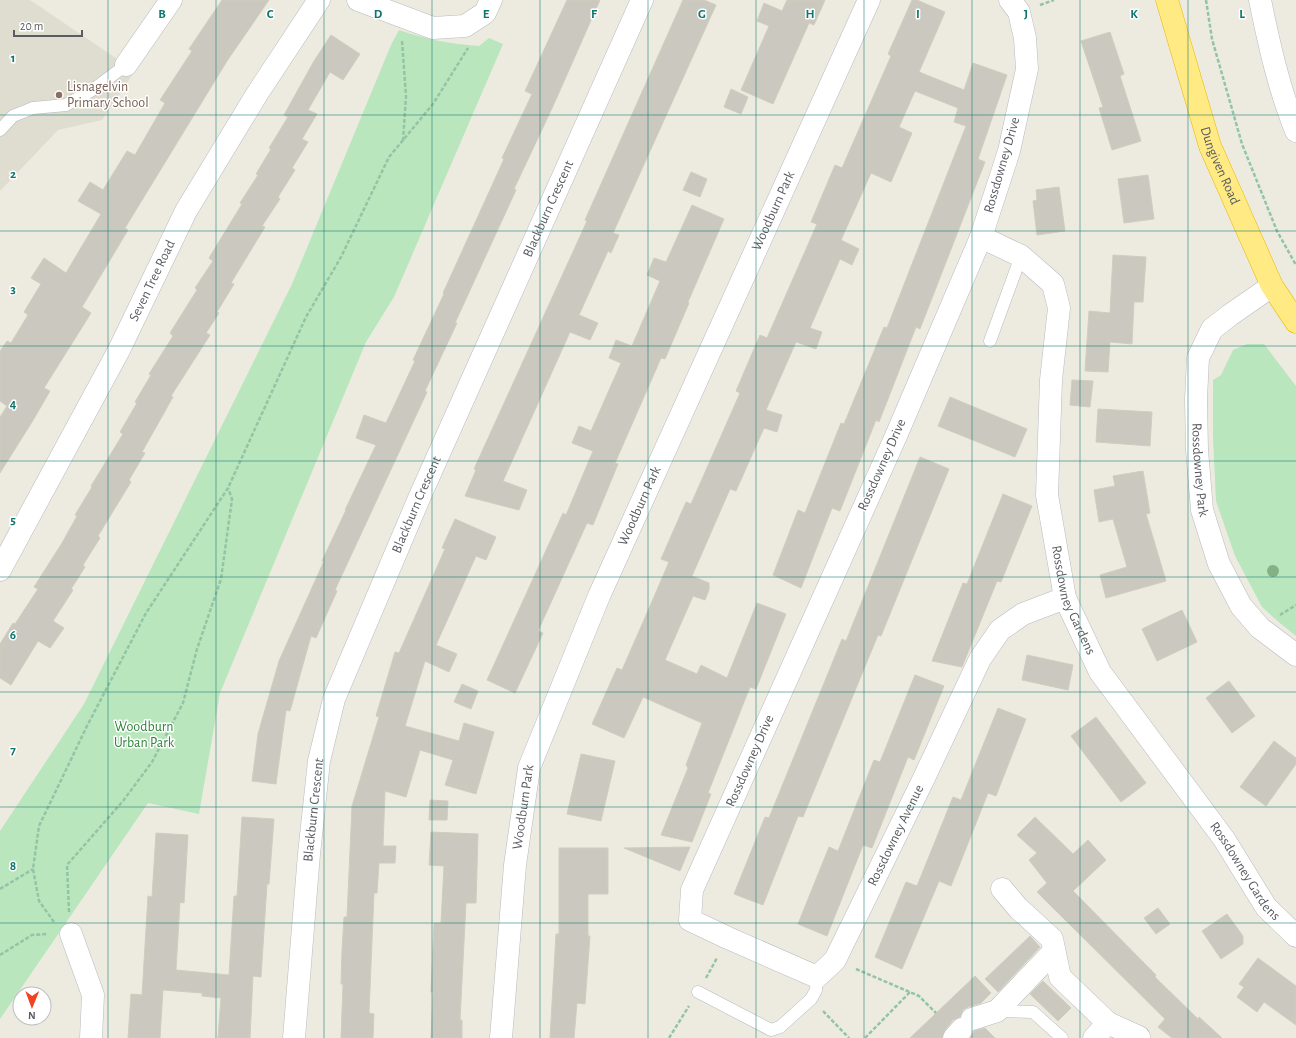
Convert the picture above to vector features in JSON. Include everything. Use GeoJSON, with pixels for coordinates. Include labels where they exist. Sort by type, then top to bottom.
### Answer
{"type":"FeatureCollection","features":[{"type":"Feature","properties":{"kind":"highway","name":"Dungiven Road"},"geometry":{"type":"LineString","coordinates":[[1166,0],[1210,146],[1272,286],[1296,322]]}},
{"type":"Feature","properties":{"kind":"street"},"geometry":{"type":"LineString","coordinates":[[126,64],[171,0]]}},
{"type":"Feature","properties":{"kind":"street","name":"Seven Tree Road"},"geometry":{"type":"LineString","coordinates":[[0,570],[119,350],[186,211],[257,94],[319,0]]}},
{"type":"Feature","properties":{"kind":"street"},"geometry":{"type":"LineString","coordinates":[[358,0],[433,28],[465,26],[485,13],[491,0]]}},
{"type":"Feature","properties":{"kind":"street","name":"Blackburn Crescent"},"geometry":{"type":"LineString","coordinates":[[294,1038],[309,854],[319,761],[334,699],[420,496],[642,0]]}},
{"type":"Feature","properties":{"kind":"street","name":"Woodburn Park"},"geometry":{"type":"LineString","coordinates":[[501,1038],[515,865],[529,768],[599,596],[869,0]]}},
{"type":"Feature","properties":{"kind":"street","name":"Rossdowney Drive"},"geometry":{"type":"LineString","coordinates":[[817,977],[690,920],[692,890],[896,436],[981,237],[1009,150],[1027,69],[1025,38],[1019,12],[1010,0]]}},
{"type":"Feature","properties":{"kind":"street"},"geometry":{"type":"LineString","coordinates":[[1260,0],[1267,37],[1288,110],[1296,131]]}},
{"type":"Feature","properties":{"kind":"street","name":"Rossdowney Gardens"},"geometry":{"type":"LineString","coordinates":[[981,237],[1021,256],[1053,284],[1059,308],[1052,380],[1047,495],[1066,598],[1100,672],[1224,839],[1266,907],[1296,936]]}},
{"type":"Feature","properties":{"kind":"street","name":"Rossdowney Park"},"geometry":{"type":"LineString","coordinates":[[1272,286],[1212,329],[1198,358],[1196,399],[1197,450],[1202,510],[1219,564],[1241,606],[1260,628],[1296,655]]}},
{"type":"Feature","properties":{"kind":"street","name":"Rossdowney Avenue"},"geometry":{"type":"LineString","coordinates":[[817,977],[835,960],[980,659],[1000,630],[1023,614],[1066,598]]}},
{"type":"Feature","properties":{"kind":"street"},"geometry":{"type":"LineString","coordinates":[[1002,889],[1018,908],[1052,939],[1060,977],[1101,1031],[1139,1037]]}},
{"type":"Feature","properties":{"kind":"street"},"geometry":{"type":"LineString","coordinates":[[71,934],[93,995],[91,1038]]}},
{"type":"Feature","properties":{"kind":"street"},"geometry":{"type":"LineString","coordinates":[[963,1029],[997,1011],[1054,951]]}},
{"type":"Feature","properties":{"kind":"lane"},"geometry":{"type":"LineString","coordinates":[[0,130],[13,116],[33,108],[66,105],[94,89],[126,64]]}},
{"type":"Feature","properties":{"kind":"lane"},"geometry":{"type":"LineString","coordinates":[[990,341],[1021,256]]}},
{"type":"Feature","properties":{"kind":"lane"},"geometry":{"type":"LineString","coordinates":[[698,992],[771,1030],[780,1027],[810,999],[816,990],[817,977]]}},
{"type":"Feature","properties":{"kind":"lane"},"geometry":{"type":"LineString","coordinates":[[997,1011],[1033,1012],[1062,1038]]}},
{"type":"Feature","properties":{"kind":"path"},"geometry":{"type":"LineString","coordinates":[[1206,0],[1212,39],[1242,144],[1277,231],[1296,265]]}},
{"type":"Feature","properties":{"kind":"path"},"geometry":{"type":"LineString","coordinates":[[398,16],[401,27],[406,96],[403,142]]}},
{"type":"Feature","properties":{"kind":"path"},"geometry":{"type":"LineString","coordinates":[[71,934],[54,923],[39,901],[32,869],[39,826],[87,726],[146,614],[228,488],[306,317],[341,257],[389,157],[433,104],[471,43]]}},
{"type":"Feature","properties":{"kind":"path"},"geometry":{"type":"LineString","coordinates":[[71,934],[67,865],[123,801],[152,762],[183,703],[197,650],[221,579],[232,499],[228,488]]}},
{"type":"Feature","properties":{"kind":"path"},"geometry":{"type":"LineString","coordinates":[[0,889],[32,869]]}},
{"type":"Feature","properties":{"kind":"path"},"geometry":{"type":"LineString","coordinates":[[0,955],[32,935],[71,934]]}},
{"type":"Feature","properties":{"kind":"path"},"geometry":{"type":"LineString","coordinates":[[835,960],[919,996],[936,1013]]}},
{"type":"Feature","properties":{"kind":"path"},"geometry":{"type":"LineString","coordinates":[[865,1038],[910,992]]}},
{"type":"Feature","properties":{"kind":"path"},"geometry":{"type":"LineString","coordinates":[[810,999],[849,1038]]}},
{"type":"Feature","properties":{"kind":"shaded area","name":"Lisnagelvin Primary School"},"geometry":{"type":"Polygon","coordinates":[[[0,0],[30,0],[135,71],[102,120],[58,130],[0,191],[0,0]]]}},
{"type":"Feature","properties":{"kind":"green space","name":"Woodburn Urban Park"},"geometry":{"type":"Polygon","coordinates":[[[399,30],[438,41],[458,44],[479,46],[489,38],[503,44],[394,297],[366,342],[220,693],[199,814],[148,803],[23,986],[12,986],[12,1001],[0,1019],[0,831],[84,704],[292,284],[391,45],[399,30]]]}},
{"type":"Feature","properties":{"kind":"green space"},"geometry":{"type":"Polygon","coordinates":[[[1247,344],[1264,344],[1296,386],[1296,636],[1262,607],[1235,556],[1216,501],[1213,438],[1213,380],[1221,375],[1233,350],[1247,344]]]}},
{"type":"Feature","properties":{"kind":"building"},"geometry":{"type":"Polygon","coordinates":[[[222,0],[269,0],[227,61],[125,228],[128,230],[82,307],[91,313],[44,388],[50,391],[0,473],[0,417],[7,406],[0,401],[0,351],[7,341],[11,343],[28,315],[24,312],[41,284],[31,278],[44,258],[66,273],[101,214],[78,201],[90,182],[103,190],[127,151],[135,155],[165,103],[160,100],[192,51],[189,49],[222,0]]]}},
{"type":"Feature","properties":{"kind":"building"},"geometry":{"type":"Polygon","coordinates":[[[567,0],[600,0],[554,104],[514,189],[516,190],[425,391],[427,392],[335,590],[337,591],[316,638],[311,636],[290,711],[286,710],[276,784],[252,781],[258,734],[279,661],[324,561],[322,561],[376,445],[356,438],[364,415],[386,423],[504,159],[502,158],[532,94],[525,91],[567,0]]]}},
{"type":"Feature","properties":{"kind":"building"},"geometry":{"type":"Polygon","coordinates":[[[683,0],[704,0],[716,5],[613,233],[619,235],[611,253],[608,251],[579,315],[598,323],[590,340],[570,332],[503,481],[527,490],[519,510],[465,496],[476,470],[474,469],[587,221],[585,220],[683,0]]]}},
{"type":"Feature","properties":{"kind":"building"},"geometry":{"type":"Polygon","coordinates":[[[787,0],[825,0],[814,25],[809,23],[773,104],[741,90],[769,26],[757,21],[764,3],[782,11],[787,0]]]}},
{"type":"Feature","properties":{"kind":"building"},"geometry":{"type":"Polygon","coordinates":[[[912,0],[917,0],[945,12],[919,72],[964,90],[973,63],[1007,75],[978,159],[985,162],[920,329],[916,327],[879,422],[876,420],[840,511],[832,508],[801,588],[773,575],[798,510],[805,513],[841,423],[844,424],[884,327],[887,328],[966,126],[954,122],[958,108],[915,91],[899,127],[912,133],[891,182],[871,173],[841,240],[859,249],[852,265],[840,259],[810,328],[822,332],[816,349],[796,342],[766,410],[782,415],[777,432],[764,428],[736,491],[730,489],[692,576],[709,583],[709,590],[705,600],[693,596],[665,660],[697,674],[701,665],[727,678],[757,603],[786,614],[756,689],[750,687],[708,793],[711,794],[692,842],[661,835],[688,768],[686,765],[702,723],[643,697],[624,738],[592,724],[617,668],[622,670],[669,562],[661,559],[686,502],[691,504],[740,393],[736,391],[760,335],[767,338],[817,224],[811,222],[835,165],[842,168],[891,56],[888,54],[912,0]]]}},
{"type":"Feature","properties":{"kind":"building"},"geometry":{"type":"Polygon","coordinates":[[[1110,32],[1124,74],[1120,76],[1141,141],[1112,150],[1099,108],[1103,107],[1081,41],[1110,32]]]}},
{"type":"Feature","properties":{"kind":"building"},"geometry":{"type":"Polygon","coordinates":[[[331,35],[360,54],[343,80],[330,72],[308,110],[317,114],[302,139],[308,142],[292,168],[295,170],[278,197],[280,199],[262,226],[265,227],[231,283],[234,284],[217,312],[219,313],[206,333],[210,335],[171,396],[173,397],[142,452],[145,453],[129,480],[131,482],[98,536],[100,538],[83,565],[85,567],[71,589],[73,590],[53,621],[64,628],[50,648],[38,641],[11,685],[0,678],[0,644],[13,623],[15,624],[38,589],[34,587],[62,543],[77,516],[75,515],[92,487],[91,486],[123,434],[120,432],[151,375],[149,374],[173,336],[170,333],[197,290],[195,288],[213,261],[209,258],[242,204],[240,203],[258,175],[256,174],[271,149],[269,148],[288,117],[284,115],[314,61],[331,35]]]}},
{"type":"Feature","properties":{"kind":"building"},"geometry":{"type":"Polygon","coordinates":[[[731,89],[748,97],[741,114],[724,107],[731,89]]]}},
{"type":"Feature","properties":{"kind":"building"},"geometry":{"type":"Polygon","coordinates":[[[691,172],[707,179],[700,197],[683,190],[691,172]]]}},
{"type":"Feature","properties":{"kind":"building"},"geometry":{"type":"Polygon","coordinates":[[[1148,175],[1154,219],[1124,223],[1118,179],[1148,175]]]}},
{"type":"Feature","properties":{"kind":"building"},"geometry":{"type":"Polygon","coordinates":[[[1059,187],[1065,231],[1037,235],[1033,201],[1037,200],[1036,190],[1059,187]]]}},
{"type":"Feature","properties":{"kind":"building"},"geometry":{"type":"Polygon","coordinates":[[[692,205],[724,219],[665,359],[661,358],[615,463],[618,464],[593,525],[587,523],[538,631],[543,633],[515,693],[487,680],[563,513],[566,515],[593,451],[572,443],[579,426],[591,431],[621,363],[609,358],[616,340],[632,346],[660,281],[647,275],[654,258],[666,262],[692,205]]]}},
{"type":"Feature","properties":{"kind":"building"},"geometry":{"type":"Polygon","coordinates":[[[1113,255],[1146,257],[1143,302],[1134,302],[1132,344],[1110,342],[1108,372],[1085,371],[1089,311],[1110,313],[1113,255]]]}},
{"type":"Feature","properties":{"kind":"building"},"geometry":{"type":"Polygon","coordinates":[[[1072,380],[1093,381],[1090,407],[1070,405],[1072,380]]]}},
{"type":"Feature","properties":{"kind":"building"},"geometry":{"type":"Polygon","coordinates":[[[950,397],[1027,429],[1015,457],[938,426],[950,397]]]}},
{"type":"Feature","properties":{"kind":"building"},"geometry":{"type":"Polygon","coordinates":[[[1098,409],[1152,412],[1150,446],[1096,442],[1098,409]]]}},
{"type":"Feature","properties":{"kind":"building"},"geometry":{"type":"Polygon","coordinates":[[[920,457],[949,469],[881,636],[878,635],[803,817],[798,816],[763,905],[734,894],[765,817],[769,818],[842,639],[846,641],[920,457]]]}},
{"type":"Feature","properties":{"kind":"building"},"geometry":{"type":"Polygon","coordinates":[[[1143,471],[1150,513],[1146,514],[1166,581],[1106,598],[1100,575],[1127,567],[1113,519],[1099,522],[1094,490],[1115,486],[1113,476],[1143,471]]]}},
{"type":"Feature","properties":{"kind":"building"},"geometry":{"type":"Polygon","coordinates":[[[1003,494],[1032,506],[1001,582],[997,581],[962,667],[932,661],[963,583],[967,584],[1003,494]]]}},
{"type":"Feature","properties":{"kind":"building"},"geometry":{"type":"Polygon","coordinates":[[[455,519],[496,537],[486,560],[476,556],[436,645],[457,654],[449,672],[425,661],[405,726],[459,741],[464,723],[494,732],[476,794],[445,785],[453,760],[420,750],[406,797],[385,791],[383,846],[396,846],[395,863],[379,863],[377,893],[374,893],[369,1013],[374,1014],[373,1038],[341,1038],[343,984],[341,984],[342,950],[344,917],[347,917],[352,806],[379,717],[376,716],[395,652],[399,653],[445,549],[442,548],[455,519]]]}},
{"type":"Feature","properties":{"kind":"building"},"geometry":{"type":"Polygon","coordinates":[[[1182,610],[1197,642],[1157,661],[1142,629],[1182,610]]]}},
{"type":"Feature","properties":{"kind":"building"},"geometry":{"type":"Polygon","coordinates":[[[1027,655],[1073,665],[1068,690],[1022,680],[1027,655]]]}},
{"type":"Feature","properties":{"kind":"building"},"geometry":{"type":"Polygon","coordinates":[[[915,675],[944,686],[914,760],[908,757],[872,848],[863,845],[827,936],[798,924],[829,847],[838,851],[874,760],[880,762],[915,675]]]}},
{"type":"Feature","properties":{"kind":"building"},"geometry":{"type":"Polygon","coordinates":[[[1229,681],[1255,716],[1232,733],[1206,698],[1229,681]]]}},
{"type":"Feature","properties":{"kind":"building"},"geometry":{"type":"Polygon","coordinates":[[[462,684],[478,691],[471,709],[454,702],[462,684]]]}},
{"type":"Feature","properties":{"kind":"building"},"geometry":{"type":"Polygon","coordinates":[[[998,708],[1026,719],[996,796],[988,793],[951,886],[939,881],[902,969],[875,957],[906,882],[917,886],[953,797],[961,800],[998,708]]]}},
{"type":"Feature","properties":{"kind":"building"},"geometry":{"type":"Polygon","coordinates":[[[1096,717],[1146,783],[1121,802],[1071,736],[1096,717]]]}},
{"type":"Feature","properties":{"kind":"building"},"geometry":{"type":"Polygon","coordinates":[[[1274,741],[1296,758],[1296,764],[1266,806],[1240,787],[1274,741]]]}},
{"type":"Feature","properties":{"kind":"building"},"geometry":{"type":"Polygon","coordinates":[[[581,754],[615,761],[601,821],[567,814],[581,754]]]}},
{"type":"Feature","properties":{"kind":"building"},"geometry":{"type":"Polygon","coordinates":[[[430,800],[448,801],[447,820],[429,820],[430,800]]]}},
{"type":"Feature","properties":{"kind":"building"},"geometry":{"type":"Polygon","coordinates":[[[242,817],[274,819],[269,884],[267,884],[261,977],[253,976],[250,1038],[218,1038],[221,998],[202,996],[202,993],[163,990],[160,1038],[128,1038],[131,994],[142,995],[148,896],[152,897],[156,833],[188,835],[184,903],[180,902],[176,970],[229,975],[234,896],[237,896],[242,817]]]}},
{"type":"Feature","properties":{"kind":"building"},"geometry":{"type":"Polygon","coordinates":[[[1035,817],[1073,854],[1088,840],[1106,860],[1073,891],[1156,975],[1155,977],[1198,1019],[1199,1017],[1222,1038],[1172,1038],[1158,1027],[1165,1019],[1037,892],[1047,883],[1029,860],[1037,853],[1017,835],[1035,817]]]}},
{"type":"Feature","properties":{"kind":"building"},"geometry":{"type":"Polygon","coordinates":[[[431,832],[478,834],[476,903],[466,903],[460,1020],[462,1020],[462,1038],[431,1038],[434,923],[441,923],[444,866],[429,865],[431,832]]]}},
{"type":"Feature","properties":{"kind":"building"},"geometry":{"type":"Polygon","coordinates":[[[690,847],[680,871],[624,848],[690,847]]]}},
{"type":"Feature","properties":{"kind":"building"},"geometry":{"type":"Polygon","coordinates":[[[559,848],[608,848],[608,894],[588,894],[588,936],[590,936],[585,1004],[577,1003],[574,1038],[550,1038],[556,934],[559,934],[559,848]]]}},
{"type":"Feature","properties":{"kind":"building"},"geometry":{"type":"Polygon","coordinates":[[[1158,908],[1170,924],[1156,934],[1144,918],[1158,908]]]}},
{"type":"Feature","properties":{"kind":"building"},"geometry":{"type":"Polygon","coordinates":[[[1227,914],[1243,936],[1243,944],[1221,959],[1202,931],[1227,914]]]}},
{"type":"Feature","properties":{"kind":"building"},"geometry":{"type":"Polygon","coordinates":[[[1030,936],[1040,947],[998,992],[985,979],[1030,936]]]}},
{"type":"Feature","properties":{"kind":"building"},"geometry":{"type":"Polygon","coordinates":[[[1258,958],[1296,986],[1296,1025],[1264,1002],[1257,1012],[1237,997],[1244,987],[1239,984],[1258,958]]]}},
{"type":"Feature","properties":{"kind":"building"},"geometry":{"type":"Polygon","coordinates":[[[975,976],[991,993],[981,1003],[963,1010],[960,1017],[953,1020],[945,1030],[942,1038],[910,1038],[975,976]]]}},
{"type":"Feature","properties":{"kind":"building"},"geometry":{"type":"Polygon","coordinates":[[[1043,981],[1071,1008],[1058,1021],[1030,994],[1043,981]]]}},
{"type":"Feature","properties":{"kind":"building"},"geometry":{"type":"Polygon","coordinates":[[[985,1028],[995,1038],[971,1038],[974,1031],[985,1028]]]}},
{"type":"Feature","properties":{"kind":"place","name":"Lisnagelvin Primary School"},"geometry":{"type":"Point","coordinates":[59,95]}}]}
